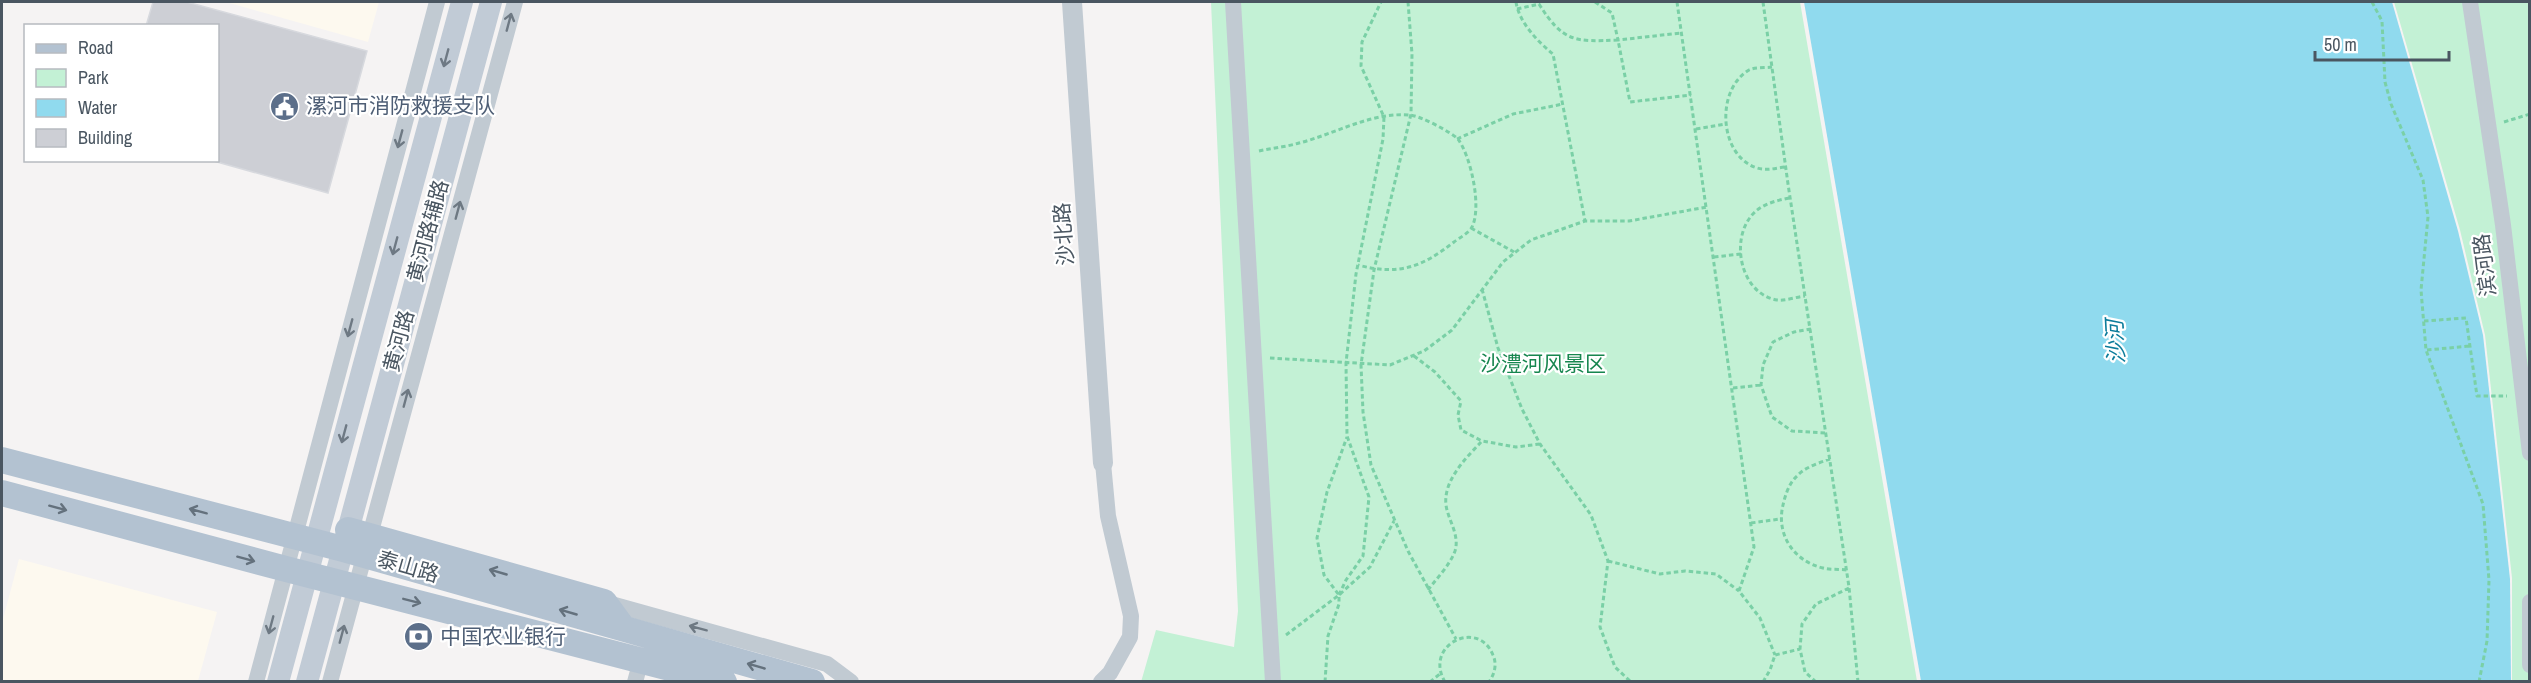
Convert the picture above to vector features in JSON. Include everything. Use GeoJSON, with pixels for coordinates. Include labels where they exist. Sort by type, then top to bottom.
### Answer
{"type":"FeatureCollection","features":[{"type":"Feature","properties":{"kind":"main road","name":"黄河路"},"geometry":{"type":"LineString","coordinates":[[278,681],[296,572],[462,2]]}},
{"type":"Feature","properties":{"kind":"main road","name":"黄河路"},"geometry":{"type":"LineString","coordinates":[[308,681],[345,584],[491,2]]}},
{"type":"Feature","properties":{"kind":"main road","name":"泰山路"},"geometry":{"type":"LineString","coordinates":[[2,460],[305,539],[355,542],[623,628],[812,681]]}},
{"type":"Feature","properties":{"kind":"main road","name":"泰山路"},"geometry":{"type":"LineString","coordinates":[[2,493],[345,584],[638,671],[724,681]]}},
{"type":"Feature","properties":{"kind":"main road"},"geometry":{"type":"LineString","coordinates":[[355,542],[604,602],[623,628]]}},
{"type":"Feature","properties":{"kind":"street"},"geometry":{"type":"LineString","coordinates":[[305,539],[437,2]]}},
{"type":"Feature","properties":{"kind":"street","name":"黄河路辅路"},"geometry":{"type":"LineString","coordinates":[[355,542],[515,2]]}},
{"type":"Feature","properties":{"kind":"street","name":"沙北路"},"geometry":{"type":"LineString","coordinates":[[1072,2],[1103,463]]}},
{"type":"Feature","properties":{"kind":"street"},"geometry":{"type":"LineString","coordinates":[[1233,2],[1273,681]]}},
{"type":"Feature","properties":{"kind":"street","name":"滨河路"},"geometry":{"type":"LineString","coordinates":[[2470,2],[2503,225],[2529,453]]}},
{"type":"Feature","properties":{"kind":"street"},"geometry":{"type":"LineString","coordinates":[[1101,681],[1110,673],[1130,637],[1131,616],[1108,516],[1103,463]]}},
{"type":"Feature","properties":{"kind":"street"},"geometry":{"type":"LineString","coordinates":[[256,681],[296,572]]}},
{"type":"Feature","properties":{"kind":"street"},"geometry":{"type":"LineString","coordinates":[[330,681],[345,584]]}},
{"type":"Feature","properties":{"kind":"street"},"geometry":{"type":"LineString","coordinates":[[604,602],[827,664],[850,681]]}},
{"type":"Feature","properties":{"kind":"street"},"geometry":{"type":"LineString","coordinates":[[2529,602],[2529,665]]}},
{"type":"Feature","properties":{"kind":"path"},"geometry":{"type":"LineString","coordinates":[[1325,681],[1328,636],[1339,604],[1339,595],[1346,580],[1363,556],[1369,496],[1347,436],[1346,363],[1358,265],[1383,140],[1384,117],[1361,66],[1362,42],[1381,2]]}},
{"type":"Feature","properties":{"kind":"path"},"geometry":{"type":"LineString","coordinates":[[1408,2],[1412,54],[1411,114],[1374,270],[1361,365],[1363,412],[1371,465],[1394,521],[1428,590],[1456,639]]}},
{"type":"Feature","properties":{"kind":"path"},"geometry":{"type":"LineString","coordinates":[[1516,2],[1517,9],[1542,45],[1553,54],[1585,221]]}},
{"type":"Feature","properties":{"kind":"path"},"geometry":{"type":"LineString","coordinates":[[1595,2],[1612,13],[1630,102],[1691,95]]}},
{"type":"Feature","properties":{"kind":"path"},"geometry":{"type":"LineString","coordinates":[[1677,2],[1754,547],[1739,591]]}},
{"type":"Feature","properties":{"kind":"path"},"geometry":{"type":"LineString","coordinates":[[1763,2],[1785,167],[1847,570],[1858,681]]}},
{"type":"Feature","properties":{"kind":"path"},"geometry":{"type":"LineString","coordinates":[[2372,2],[2382,21],[2385,82],[2391,104],[2423,180],[2428,217],[2421,290],[2426,350],[2483,504],[2489,580],[2487,641],[2479,681]]}},
{"type":"Feature","properties":{"kind":"path"},"geometry":{"type":"LineString","coordinates":[[1517,9],[1539,4],[1553,26],[1572,39],[1618,40],[1681,33]]}},
{"type":"Feature","properties":{"kind":"path"},"geometry":{"type":"LineString","coordinates":[[1772,67],[1749,70],[1735,84],[1725,109],[1726,132],[1735,151],[1755,167],[1768,170],[1785,167]]}},
{"type":"Feature","properties":{"kind":"path"},"geometry":{"type":"LineString","coordinates":[[1457,139],[1513,114],[1563,104]]}},
{"type":"Feature","properties":{"kind":"path"},"geometry":{"type":"LineString","coordinates":[[1242,154],[1300,143],[1384,117],[1411,114],[1429,121],[1457,139],[1473,173],[1476,210],[1471,228],[1432,260],[1410,269],[1374,270],[1358,265]]}},
{"type":"Feature","properties":{"kind":"path"},"geometry":{"type":"LineString","coordinates":[[2488,126],[2529,114]]}},
{"type":"Feature","properties":{"kind":"path"},"geometry":{"type":"LineString","coordinates":[[1696,129],[1726,124]]}},
{"type":"Feature","properties":{"kind":"path"},"geometry":{"type":"LineString","coordinates":[[1790,198],[1768,202],[1749,219],[1740,243],[1743,272],[1757,291],[1777,300],[1805,296]]}},
{"type":"Feature","properties":{"kind":"path"},"geometry":{"type":"LineString","coordinates":[[1253,358],[1361,365],[1390,364],[1424,351],[1452,330],[1482,288],[1514,252],[1532,240],[1585,221],[1629,221],[1707,207]]}},
{"type":"Feature","properties":{"kind":"path"},"geometry":{"type":"LineString","coordinates":[[1471,228],[1514,252]]}},
{"type":"Feature","properties":{"kind":"path"},"geometry":{"type":"LineString","coordinates":[[1714,257],[1741,254]]}},
{"type":"Feature","properties":{"kind":"path"},"geometry":{"type":"LineString","coordinates":[[1482,288],[1498,348],[1522,409],[1540,444],[1591,515],[1608,561],[1600,627],[1615,667],[1631,681]]}},
{"type":"Feature","properties":{"kind":"path"},"geometry":{"type":"LineString","coordinates":[[2424,321],[2466,318],[2477,396],[2523,396]]}},
{"type":"Feature","properties":{"kind":"path"},"geometry":{"type":"LineString","coordinates":[[1811,329],[1794,332],[1773,342],[1763,365],[1761,385],[1772,417],[1792,431],[1827,433]]}},
{"type":"Feature","properties":{"kind":"path"},"geometry":{"type":"LineString","coordinates":[[2426,350],[2470,346]]}},
{"type":"Feature","properties":{"kind":"path"},"geometry":{"type":"LineString","coordinates":[[1414,356],[1435,372],[1461,401],[1458,415],[1461,430],[1482,441],[1516,447],[1540,444]]}},
{"type":"Feature","properties":{"kind":"path"},"geometry":{"type":"LineString","coordinates":[[1732,388],[1761,385]]}},
{"type":"Feature","properties":{"kind":"path"},"geometry":{"type":"LineString","coordinates":[[1339,595],[1324,574],[1317,538],[1327,492],[1347,436]]}},
{"type":"Feature","properties":{"kind":"path"},"geometry":{"type":"LineString","coordinates":[[1428,590],[1456,549],[1455,530],[1446,505],[1448,486],[1466,459],[1482,441]]}},
{"type":"Feature","properties":{"kind":"path"},"geometry":{"type":"LineString","coordinates":[[1830,459],[1796,476],[1785,495],[1780,519],[1784,540],[1799,557],[1822,568],[1847,570]]}},
{"type":"Feature","properties":{"kind":"path"},"geometry":{"type":"LineString","coordinates":[[1751,523],[1780,519]]}},
{"type":"Feature","properties":{"kind":"path"},"geometry":{"type":"LineString","coordinates":[[1271,645],[1339,595],[1371,567],[1394,521]]}},
{"type":"Feature","properties":{"kind":"path"},"geometry":{"type":"LineString","coordinates":[[1608,561],[1660,574],[1685,571],[1716,574],[1739,591],[1760,618],[1775,655],[1770,670],[1762,681]]}},
{"type":"Feature","properties":{"kind":"path"},"geometry":{"type":"LineString","coordinates":[[1816,681],[1805,672],[1800,650],[1802,624],[1816,604],[1849,587]]}},
{"type":"Feature","properties":{"kind":"path"},"geometry":{"type":"LineString","coordinates":[[1445,681],[1441,673],[1441,657],[1449,644],[1456,639],[1473,638],[1487,645],[1495,660],[1495,669],[1489,681]]}},
{"type":"Feature","properties":{"kind":"path"},"geometry":{"type":"LineString","coordinates":[[1775,655],[1800,650]]}},
{"type":"Feature","properties":{"kind":"path"},"geometry":{"type":"LineString","coordinates":[[1430,681],[1441,673]]}},
{"type":"Feature","properties":{"kind":"shaded area"},"geometry":{"type":"Polygon","coordinates":[[[226,2],[379,2],[368,42],[226,2]]]}},
{"type":"Feature","properties":{"kind":"shaded area"},"geometry":{"type":"Polygon","coordinates":[[[19,559],[217,612],[198,681],[2,681],[2,623],[19,559]]]}},
{"type":"Feature","properties":{"kind":"green space","name":"沙澧河风景区"},"geometry":{"type":"Polygon","coordinates":[[[1211,2],[1800,2],[1917,681],[1141,682],[1156,630],[1234,647],[1238,611],[1211,2]]]}},
{"type":"Feature","properties":{"kind":"green space"},"geometry":{"type":"Polygon","coordinates":[[[2394,2],[2529,2],[2529,681],[2512,681],[2512,578],[2485,335],[2460,230],[2394,2]]]}},
{"type":"Feature","properties":{"kind":"water","name":"沙河"},"geometry":{"type":"Polygon","coordinates":[[[1804,2],[2392,2],[2458,231],[2483,335],[2510,579],[2511,681],[1921,681],[1804,2]]]}},
{"type":"Feature","properties":{"kind":"building","name":"漯河市消防救援支队"},"geometry":{"type":"Polygon","coordinates":[[[153,2],[187,2],[367,51],[328,193],[217,162],[219,162],[219,24],[147,24],[153,2]]]}},
{"type":"Feature","properties":{"kind":"place","name":"漯河市消防救援支队"},"geometry":{"type":"Point","coordinates":[285,106]}},
{"type":"Feature","properties":{"kind":"place","name":"中国农业银行"},"geometry":{"type":"Point","coordinates":[419,637]}}]}
